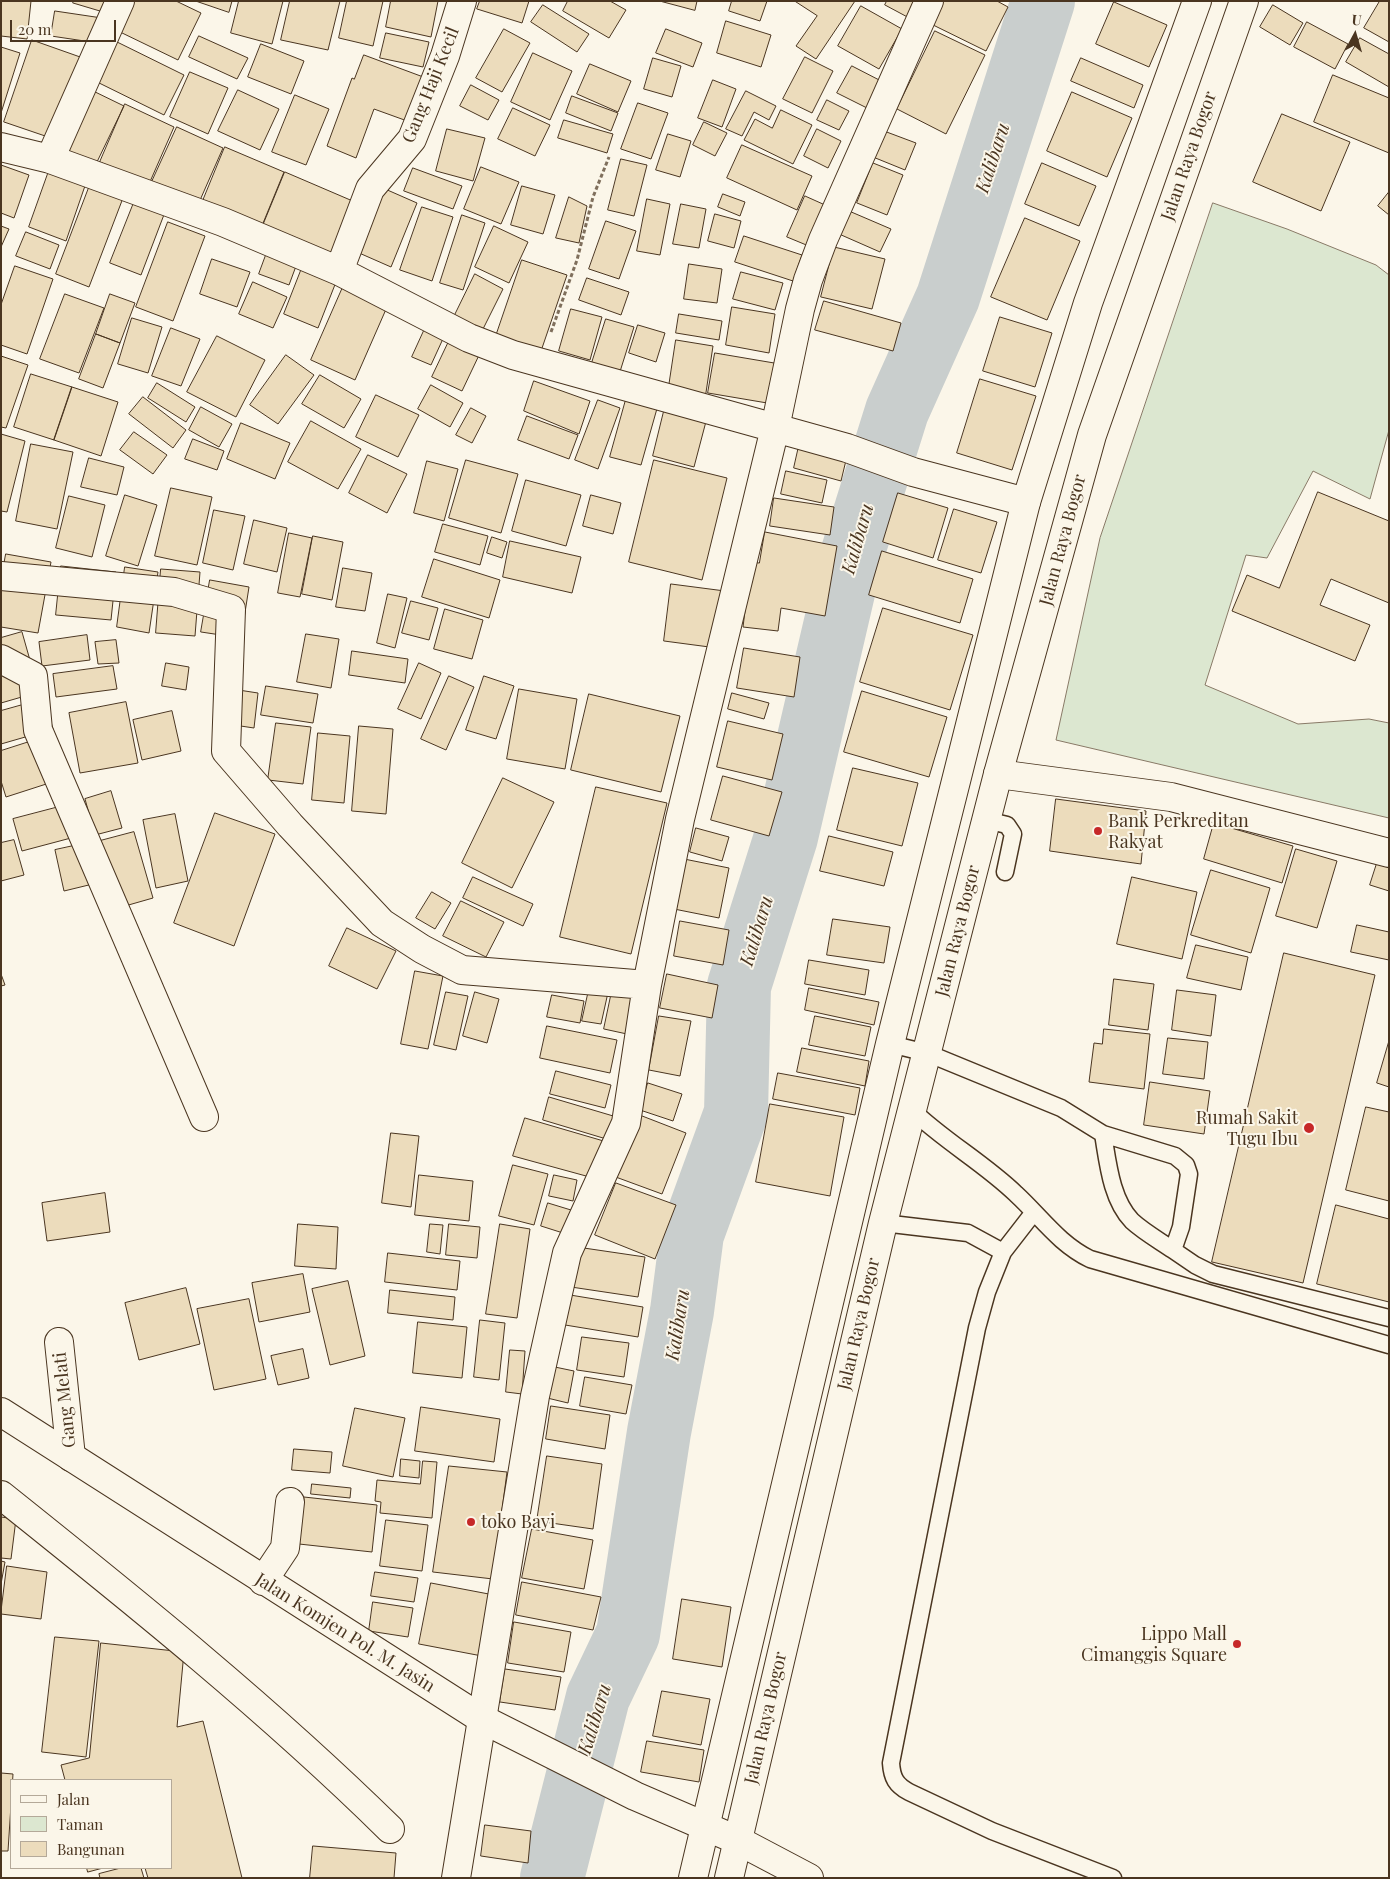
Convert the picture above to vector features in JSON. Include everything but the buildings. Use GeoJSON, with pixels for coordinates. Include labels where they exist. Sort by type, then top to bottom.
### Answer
{"type":"FeatureCollection","features":[{"type":"Feature","properties":{"kind":"main road"},"geometry":{"type":"LineString","coordinates":[[50,158],[120,1]]}},
{"type":"Feature","properties":{"kind":"main road","name":"Gang Haji Kecil"},"geometry":{"type":"LineString","coordinates":[[339,271],[370,189],[412,139],[445,56],[462,1]]}},
{"type":"Feature","properties":{"kind":"main road"},"geometry":{"type":"LineString","coordinates":[[456,1878],[535,1396],[549,1326],[567,1253],[575,1231],[626,1123],[647,985],[680,819],[775,428],[808,280],[864,143],[929,1]]}},
{"type":"Feature","properties":{"kind":"main road","name":"Jalan Raya Bogor"},"geometry":{"type":"LineString","coordinates":[[693,1878],[890,1044],[1026,502],[1088,303],[1197,1]]}},
{"type":"Feature","properties":{"kind":"main road","name":"Jalan Raya Bogor"},"geometry":{"type":"LineString","coordinates":[[729,1878],[883,1223],[998,774],[1092,435],[1244,1]]}},
{"type":"Feature","properties":{"kind":"main road"},"geometry":{"type":"LineString","coordinates":[[1,147],[50,158],[223,222],[339,271],[469,338],[540,363],[847,448],[913,472],[1026,502]]}},
{"type":"Feature","properties":{"kind":"main road"},"geometry":{"type":"LineString","coordinates":[[1,576],[174,592],[231,609],[226,751],[290,824],[382,923],[422,949],[462,970],[647,985]]}},
{"type":"Feature","properties":{"kind":"main road"},"geometry":{"type":"LineString","coordinates":[[1,659],[32,676],[38,730],[204,1117]]}},
{"type":"Feature","properties":{"kind":"main road"},"geometry":{"type":"LineString","coordinates":[[998,774],[1172,797],[1389,852]]}},
{"type":"Feature","properties":{"kind":"main road","name":"Gang Melati"},"geometry":{"type":"LineString","coordinates":[[59,1342],[71,1457]]}},
{"type":"Feature","properties":{"kind":"main road","name":"Jalan Komjen Pol. M. Jasin"},"geometry":{"type":"LineString","coordinates":[[1,1412],[482,1719],[635,1796],[737,1840],[810,1878]]}},
{"type":"Feature","properties":{"kind":"main road"},"geometry":{"type":"LineString","coordinates":[[1,1495],[146,1610],[325,1765],[390,1829]]}},
{"type":"Feature","properties":{"kind":"main road"},"geometry":{"type":"LineString","coordinates":[[263,1581],[285,1548],[290,1502]]}},
{"type":"Feature","properties":{"kind":"lane"},"geometry":{"type":"LineString","coordinates":[[986,820],[1007,825],[1013,834],[1005,872]]}},
{"type":"Feature","properties":{"kind":"lane"},"geometry":{"type":"LineString","coordinates":[[890,1044],[927,1053],[1061,1108],[1103,1134],[1175,1156],[1186,1165],[1189,1174],[1182,1226],[1173,1250]]}},
{"type":"Feature","properties":{"kind":"lane"},"geometry":{"type":"LineString","coordinates":[[912,1110],[931,1128],[1015,1193],[1072,1251],[1090,1259],[1389,1345]]}},
{"type":"Feature","properties":{"kind":"lane"},"geometry":{"type":"LineString","coordinates":[[1103,1134],[1107,1161],[1121,1206],[1133,1221],[1195,1265],[1213,1274],[1389,1318]]}},
{"type":"Feature","properties":{"kind":"lane"},"geometry":{"type":"LineString","coordinates":[[1034,1212],[1003,1252],[987,1292],[978,1328],[891,1763],[892,1772],[899,1787],[908,1792],[992,1831],[1113,1878]]}},
{"type":"Feature","properties":{"kind":"lane"},"geometry":{"type":"LineString","coordinates":[[883,1223],[968,1232],[1003,1252]]}},
{"type":"Feature","properties":{"kind":"path"},"geometry":{"type":"LineString","coordinates":[[540,363],[577,260],[593,197],[609,158]]}},
{"type":"Feature","properties":{"kind":"green space"},"geometry":{"type":"Polygon","coordinates":[[[1213,203],[1287,229],[1376,265],[1389,275],[1389,430],[1370,499],[1313,471],[1267,558],[1246,555],[1205,685],[1298,724],[1369,719],[1389,723],[1389,818],[1056,740],[1100,538],[1213,203]]]}},
{"type":"Feature","properties":{"kind":"waterway","name":"Kalibaru"},"geometry":{"type":"LineString","coordinates":[[552,1878],[598,1697],[628,1634],[659,1432],[682,1311],[692,1234],[736,1113],[739,986],[786,837],[851,558],[897,411],[948,297],[1043,1]]}},
{"type":"Feature","properties":{"kind":"place","name":"Bank Perkreditan Rakyat"},"geometry":{"type":"Point","coordinates":[1098,831]}},
{"type":"Feature","properties":{"kind":"place","name":"Rumah Sakit Tugu Ibu"},"geometry":{"type":"Point","coordinates":[1309,1128]}},
{"type":"Feature","properties":{"kind":"place","name":"toko Bayi"},"geometry":{"type":"Point","coordinates":[471,1522]}},
{"type":"Feature","properties":{"kind":"place","name":"Lippo Mall Cimanggis Square"},"geometry":{"type":"Point","coordinates":[1237,1644]}}]}
